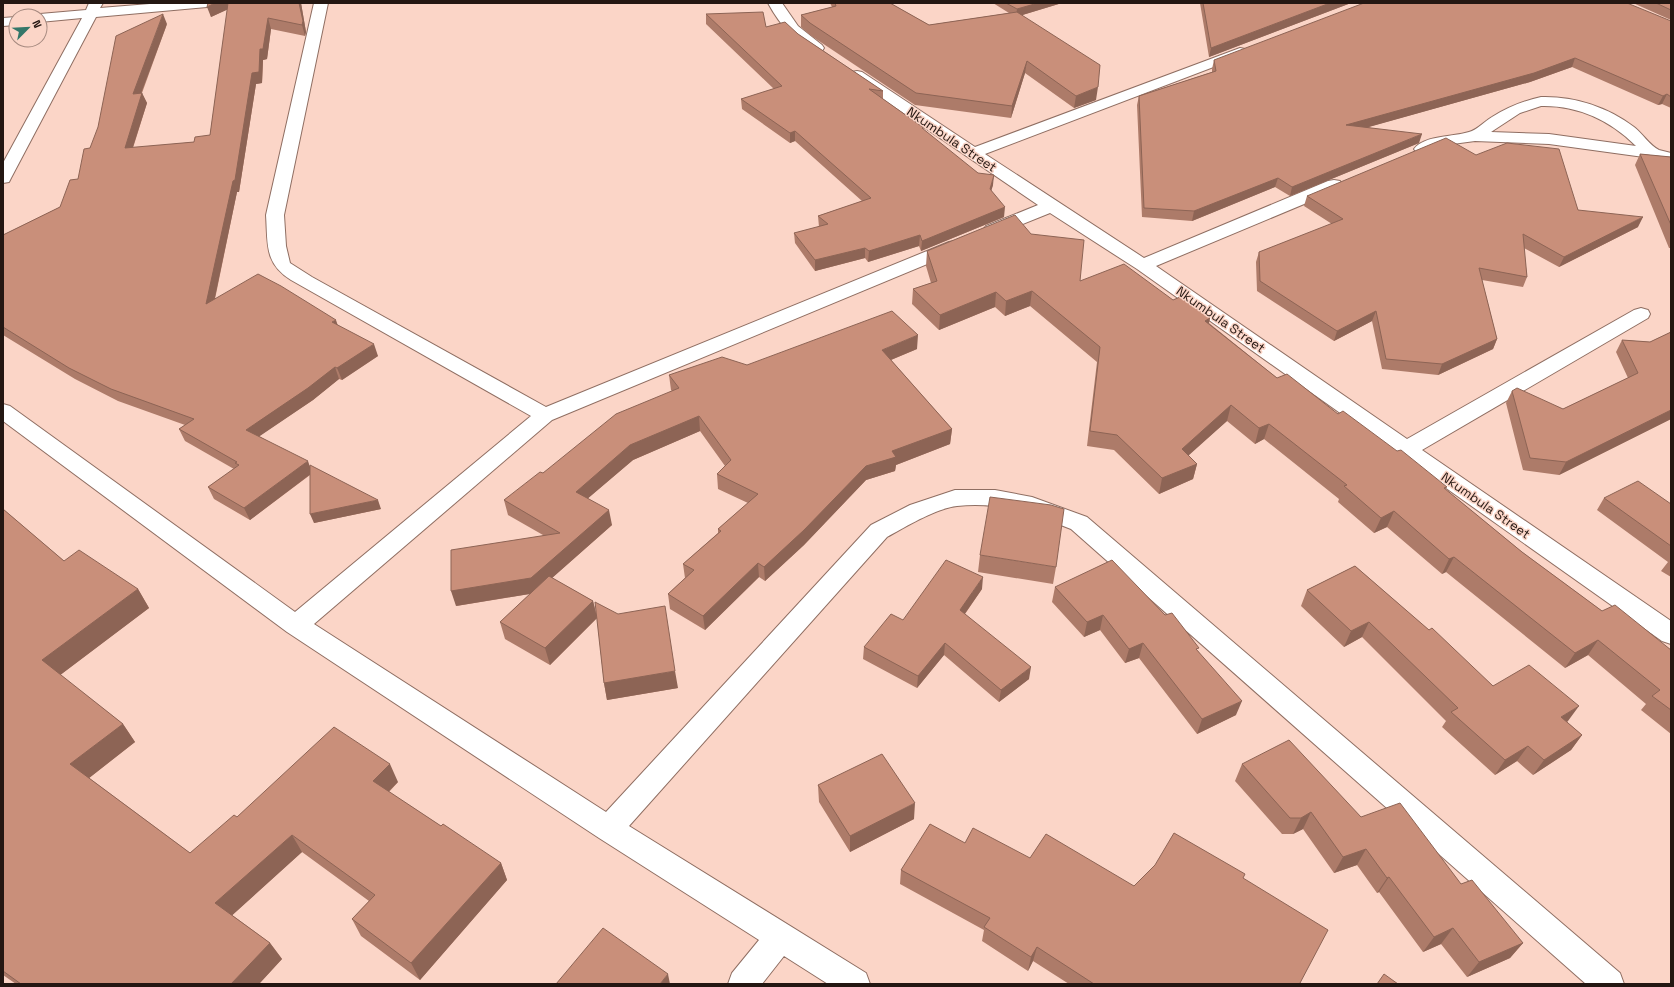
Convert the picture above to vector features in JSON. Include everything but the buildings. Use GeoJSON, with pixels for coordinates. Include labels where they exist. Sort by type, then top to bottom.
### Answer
{"type":"FeatureCollection","features":[{"type":"Feature","properties":{"kind":"street"},"geometry":{"type":"LineString","coordinates":[[48,17],[94,8],[207,3]]}},
{"type":"Feature","properties":{"kind":"street"},"geometry":{"type":"LineString","coordinates":[[321,3],[275,215],[276,241],[283,265],[304,280],[546,415]]}},
{"type":"Feature","properties":{"kind":"street","name":"Nkumbula Street"},"geometry":{"type":"LineString","coordinates":[[775,3],[789,25],[804,39],[1051,206],[1143,265],[1671,634]]}},
{"type":"Feature","properties":{"kind":"street"},"geometry":{"type":"LineString","coordinates":[[3,178],[94,8]]}},
{"type":"Feature","properties":{"kind":"street"},"geometry":{"type":"LineString","coordinates":[[974,153],[1250,48]]}},
{"type":"Feature","properties":{"kind":"street"},"geometry":{"type":"LineString","coordinates":[[1475,136],[1504,115],[1532,103],[1561,101],[1593,110],[1625,127],[1652,153]]}},
{"type":"Feature","properties":{"kind":"street"},"geometry":{"type":"LineString","coordinates":[[1404,156],[1441,141],[1475,136],[1549,139],[1652,153],[1671,158]]}},
{"type":"Feature","properties":{"kind":"street"},"geometry":{"type":"LineString","coordinates":[[1143,265],[1346,180]]}},
{"type":"Feature","properties":{"kind":"street"},"geometry":{"type":"LineString","coordinates":[[296,624],[546,415],[1051,206]]}},
{"type":"Feature","properties":{"kind":"street"},"geometry":{"type":"LineString","coordinates":[[1407,449],[1640,314]]}},
{"type":"Feature","properties":{"kind":"street"},"geometry":{"type":"LineString","coordinates":[[3,411],[296,624],[608,829],[855,984]]}},
{"type":"Feature","properties":{"kind":"street"},"geometry":{"type":"LineString","coordinates":[[608,829],[879,531],[918,511],[955,498],[995,498],[1032,505],[1079,523],[1608,984]]}},
{"type":"Feature","properties":{"kind":"street"},"geometry":{"type":"LineString","coordinates":[[743,984],[780,937]]}}]}
